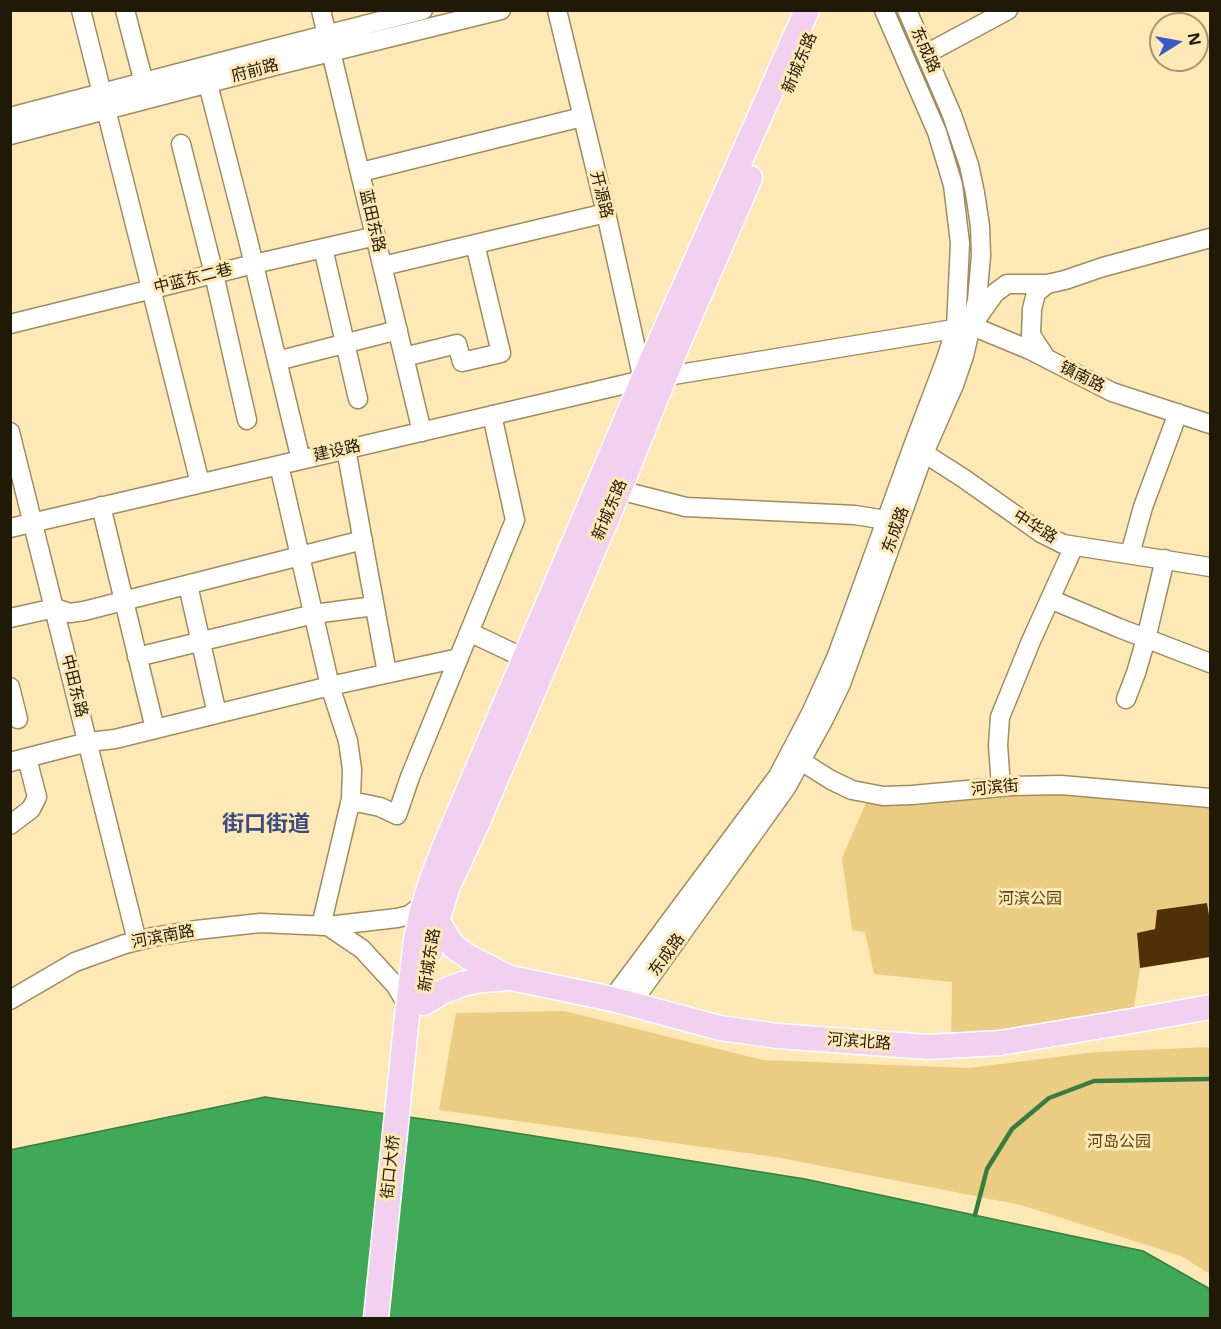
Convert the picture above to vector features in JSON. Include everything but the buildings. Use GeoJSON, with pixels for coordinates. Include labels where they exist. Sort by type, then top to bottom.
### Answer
{"type":"FeatureCollection","features":[{"type":"Feature","properties":{"kind":"main road","name":"新城东路"},"geometry":{"type":"LineString","coordinates":[[430,912],[448,886],[485,805],[619,490],[654,379],[807,10]]}},
{"type":"Feature","properties":{"kind":"main road","name":"新城东路"},"geometry":{"type":"LineString","coordinates":[[415,1010],[429,960],[430,912],[443,850],[524,658],[823,10]]}},
{"type":"Feature","properties":{"kind":"main road","name":"河滨北路"},"geometry":{"type":"LineString","coordinates":[[430,912],[454,947],[511,978],[621,1002],[720,1028],[778,1036],[928,1047],[999,1042],[1210,1006]]}},
{"type":"Feature","properties":{"kind":"main road","name":"河滨北路"},"geometry":{"type":"LineString","coordinates":[[415,1010],[444,991],[462,984],[511,978]]}},
{"type":"Feature","properties":{"kind":"main road","name":"街口大桥"},"geometry":{"type":"LineString","coordinates":[[376,1318],[415,1010]]}},
{"type":"Feature","properties":{"kind":"main road","name":"街口大桥"},"geometry":{"type":"LineString","coordinates":[[393,1318],[415,1010]]}},
{"type":"Feature","properties":{"kind":"street"},"geometry":{"type":"LineString","coordinates":[[81,10],[200,483]]}},
{"type":"Feature","properties":{"kind":"street"},"geometry":{"type":"LineString","coordinates":[[125,10],[144,83]]}},
{"type":"Feature","properties":{"kind":"street","name":"蓝田东路"},"geometry":{"type":"LineString","coordinates":[[321,10],[422,432]]}},
{"type":"Feature","properties":{"kind":"street","name":"府前路"},"geometry":{"type":"LineString","coordinates":[[10,117],[208,84],[423,10]]}},
{"type":"Feature","properties":{"kind":"street","name":"府前路"},"geometry":{"type":"LineString","coordinates":[[10,135],[104,102],[144,83],[329,43],[501,10]]}},
{"type":"Feature","properties":{"kind":"street","name":"开源路"},"geometry":{"type":"LineString","coordinates":[[557,10],[606,213],[654,379]]}},
{"type":"Feature","properties":{"kind":"street","name":"东成路"},"geometry":{"type":"LineString","coordinates":[[621,1002],[786,788],[811,713],[836,658],[886,520],[919,450],[954,385],[964,356],[960,243],[953,184],[937,132],[884,10]]}},
{"type":"Feature","properties":{"kind":"street","name":"东成路"},"geometry":{"type":"LineString","coordinates":[[907,10],[961,139],[975,193],[980,226],[981,256],[977,300],[964,327]]}},
{"type":"Feature","properties":{"kind":"street"},"geometry":{"type":"LineString","coordinates":[[927,54],[1008,10]]}},
{"type":"Feature","properties":{"kind":"street"},"geometry":{"type":"LineString","coordinates":[[208,84],[301,460]]}},
{"type":"Feature","properties":{"kind":"street"},"geometry":{"type":"LineString","coordinates":[[361,172],[582,117]]}},
{"type":"Feature","properties":{"kind":"street"},"geometry":{"type":"LineString","coordinates":[[181,144],[214,274],[247,420]]}},
{"type":"Feature","properties":{"kind":"street"},"geometry":{"type":"LineString","coordinates":[[383,266],[606,213]]}},
{"type":"Feature","properties":{"kind":"street","name":"中蓝东二巷"},"geometry":{"type":"LineString","coordinates":[[10,324],[375,236]]}},
{"type":"Feature","properties":{"kind":"street"},"geometry":{"type":"LineString","coordinates":[[964,327],[995,293],[1007,284],[1047,284],[1065,280],[1103,267],[1210,238]]}},
{"type":"Feature","properties":{"kind":"street"},"geometry":{"type":"LineString","coordinates":[[404,357],[457,344],[462,362],[501,353],[475,244]]}},
{"type":"Feature","properties":{"kind":"street"},"geometry":{"type":"LineString","coordinates":[[323,248],[357,399]]}},
{"type":"Feature","properties":{"kind":"street"},"geometry":{"type":"LineString","coordinates":[[1047,284],[1036,292],[1032,309],[1031,335],[1047,359]]}},
{"type":"Feature","properties":{"kind":"street","name":"建设路"},"geometry":{"type":"LineString","coordinates":[[10,528],[654,379],[964,327]]}},
{"type":"Feature","properties":{"kind":"street","name":"镇南路"},"geometry":{"type":"LineString","coordinates":[[964,327],[1030,350],[1112,392],[1210,424]]}},
{"type":"Feature","properties":{"kind":"street"},"geometry":{"type":"LineString","coordinates":[[277,361],[398,330]]}},
{"type":"Feature","properties":{"kind":"street"},"geometry":{"type":"LineString","coordinates":[[1130,554],[1143,507],[1179,413]]}},
{"type":"Feature","properties":{"kind":"street"},"geometry":{"type":"LineString","coordinates":[[350,803],[380,807],[397,814],[515,520],[492,415]]}},
{"type":"Feature","properties":{"kind":"street","name":"中田东路"},"geometry":{"type":"LineString","coordinates":[[10,432],[137,941]]}},
{"type":"Feature","properties":{"kind":"street"},"geometry":{"type":"LineString","coordinates":[[346,449],[387,674]]}},
{"type":"Feature","properties":{"kind":"street","name":"东成路"},"geometry":{"type":"LineString","coordinates":[[795,758],[841,684],[919,450]]}},
{"type":"Feature","properties":{"kind":"street","name":"中华路"},"geometry":{"type":"LineString","coordinates":[[919,450],[1041,533],[1063,544],[1210,567]]}},
{"type":"Feature","properties":{"kind":"street"},"geometry":{"type":"LineString","coordinates":[[279,465],[330,686],[348,741],[352,769],[350,803],[325,926]]}},
{"type":"Feature","properties":{"kind":"street"},"geometry":{"type":"LineString","coordinates":[[619,490],[686,507],[844,515],[886,520]]}},
{"type":"Feature","properties":{"kind":"street"},"geometry":{"type":"LineString","coordinates":[[101,506],[155,729]]}},
{"type":"Feature","properties":{"kind":"street"},"geometry":{"type":"LineString","coordinates":[[10,618],[54,608],[70,613],[84,611],[363,540]]}},
{"type":"Feature","properties":{"kind":"street"},"geometry":{"type":"LineString","coordinates":[[1001,787],[998,745],[1000,717],[1074,546]]}},
{"type":"Feature","properties":{"kind":"street"},"geometry":{"type":"LineString","coordinates":[[1126,699],[1146,639],[1165,559]]}},
{"type":"Feature","properties":{"kind":"street"},"geometry":{"type":"LineString","coordinates":[[188,585],[217,714]]}},
{"type":"Feature","properties":{"kind":"street"},"geometry":{"type":"LineString","coordinates":[[1050,599],[1210,663]]}},
{"type":"Feature","properties":{"kind":"street"},"geometry":{"type":"LineString","coordinates":[[137,657],[314,614],[374,606]]}},
{"type":"Feature","properties":{"kind":"street"},"geometry":{"type":"LineString","coordinates":[[469,632],[524,658]]}},
{"type":"Feature","properties":{"kind":"street"},"geometry":{"type":"LineString","coordinates":[[10,825],[31,809],[37,797],[19,760],[88,742],[115,739],[330,686],[459,658]]}},
{"type":"Feature","properties":{"kind":"street"},"geometry":{"type":"LineString","coordinates":[[10,687],[18,719],[10,712]]}},
{"type":"Feature","properties":{"kind":"street","name":"河滨街"},"geometry":{"type":"LineString","coordinates":[[795,758],[852,790],[883,796],[1061,785],[1210,798]]}},
{"type":"Feature","properties":{"kind":"street","name":"河滨南路"},"geometry":{"type":"LineString","coordinates":[[10,1000],[75,962],[137,941],[196,930],[249,924],[281,923],[325,926],[430,912]]}},
{"type":"Feature","properties":{"kind":"street","name":"河滨南路"},"geometry":{"type":"LineString","coordinates":[[325,926],[362,949],[415,1010]]}},
{"type":"Feature","properties":{"kind":"green space","name":"河滨公园"},"geometry":{"type":"Polygon","coordinates":[[[1013,786],[1210,798],[1210,921],[1207,903],[1157,910],[1155,929],[1137,933],[1140,968],[1132,1021],[951,1046],[952,982],[874,974],[865,932],[852,930],[842,858],[870,794],[1013,786]]]}},
{"type":"Feature","properties":{"kind":"green space","name":"河岛公园"},"geometry":{"type":"Polygon","coordinates":[[[564,1011],[763,1060],[969,1068],[1096,1052],[1210,1047],[1210,1274],[1181,1256],[1021,1205],[781,1158],[439,1110],[456,1013],[564,1011]]]}},
{"type":"Feature","properties":{"kind":"shaded area"},"geometry":{"type":"Polygon","coordinates":[[[265,1097],[459,1124],[805,1179],[1143,1251],[1210,1289],[1210,1318],[11,1318],[10,1150],[265,1097]]]}},
{"type":"Feature","properties":{"kind":"waterway"},"geometry":{"type":"LineString","coordinates":[[975,1215],[987,1169],[1012,1129],[1049,1098],[1094,1081],[1210,1079]]}},
{"type":"Feature","properties":{"kind":"district","name":"街口街道"},"geometry":{"type":"Point","coordinates":[266,825]}}]}
